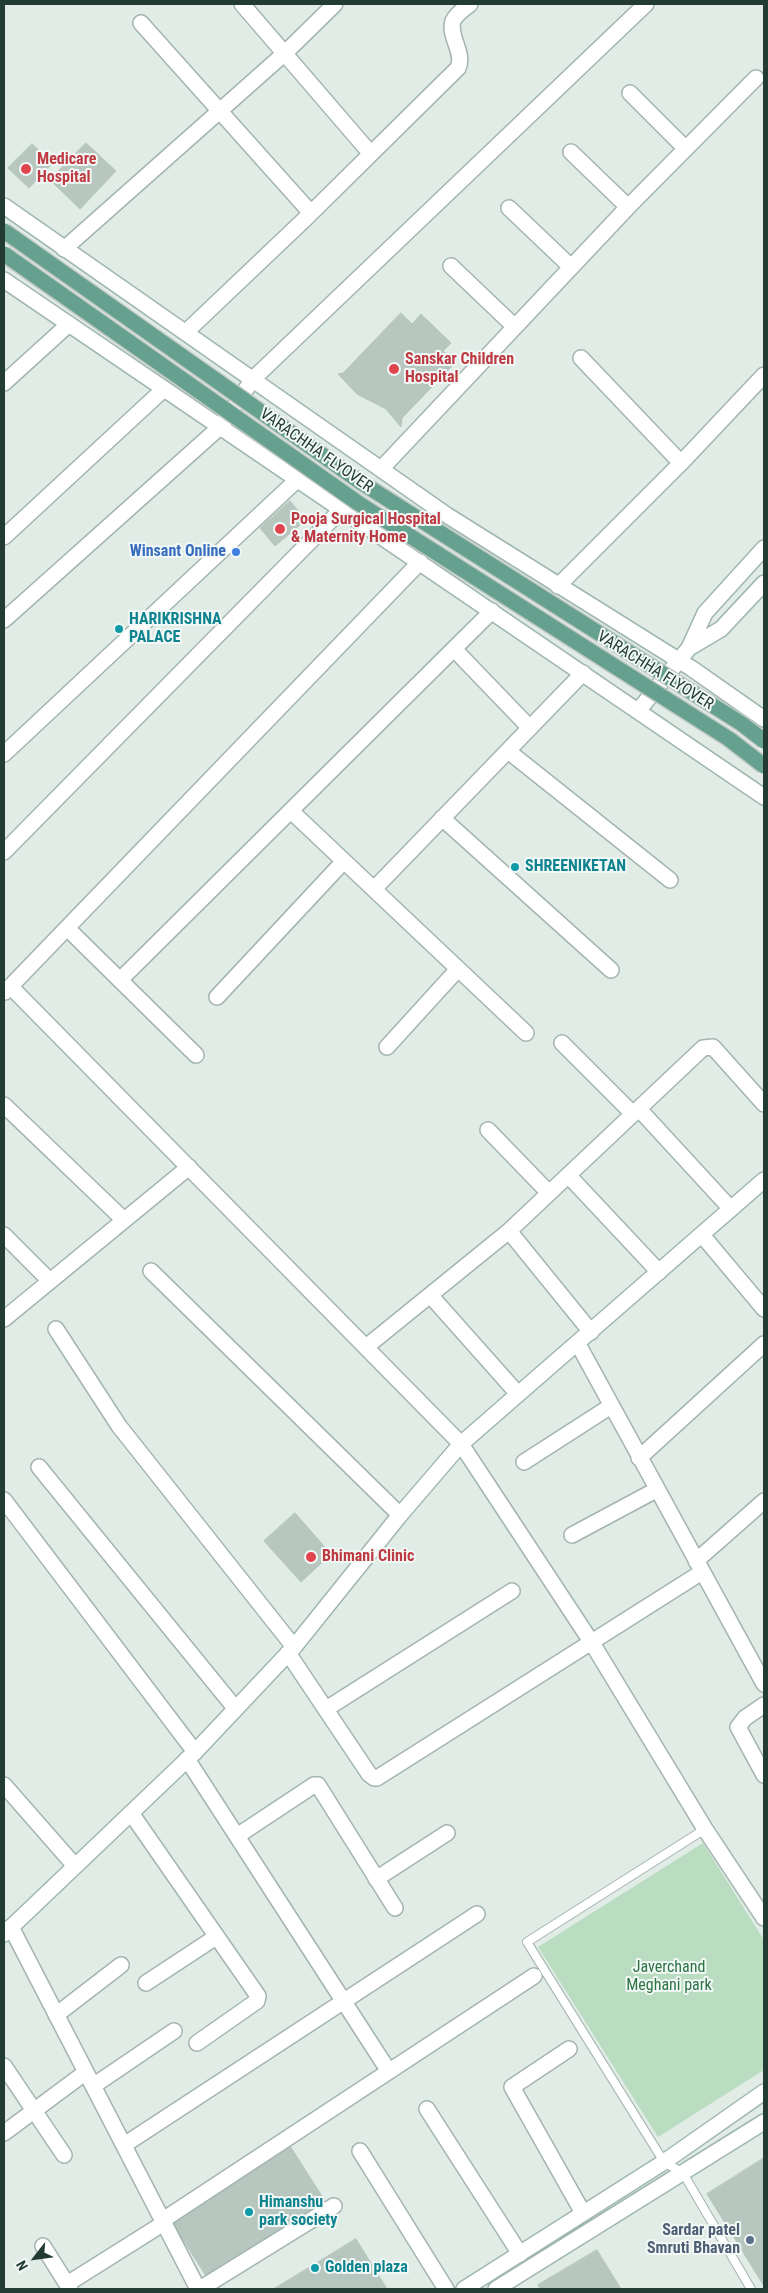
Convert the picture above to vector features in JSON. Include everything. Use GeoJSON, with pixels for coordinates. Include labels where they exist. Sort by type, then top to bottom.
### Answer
{"type":"FeatureCollection","features":[{"type":"Feature","properties":{"kind":"main road","name":"VARACHHA FLYOVER"},"geometry":{"type":"LineString","coordinates":[[4,231],[362,483],[742,724],[764,741]]}},
{"type":"Feature","properties":{"kind":"main road","name":"VARACHHA FLYOVER"},"geometry":{"type":"LineString","coordinates":[[4,254],[358,503],[729,739],[764,766]]}},
{"type":"Feature","properties":{"kind":"street"},"geometry":{"type":"LineString","coordinates":[[242,4],[371,154]]}},
{"type":"Feature","properties":{"kind":"street"},"geometry":{"type":"LineString","coordinates":[[64,249],[220,111],[335,4]]}},
{"type":"Feature","properties":{"kind":"street"},"geometry":{"type":"LineString","coordinates":[[186,332],[311,213],[458,68],[460,59],[452,27],[453,21],[470,4]]}},
{"type":"Feature","properties":{"kind":"street"},"geometry":{"type":"LineString","coordinates":[[4,620],[220,426],[253,378],[646,4]]}},
{"type":"Feature","properties":{"kind":"street"},"geometry":{"type":"LineString","coordinates":[[141,23],[311,213]]}},
{"type":"Feature","properties":{"kind":"street"},"geometry":{"type":"LineString","coordinates":[[381,469],[685,148],[756,78]]}},
{"type":"Feature","properties":{"kind":"street"},"geometry":{"type":"LineString","coordinates":[[630,93],[685,148]]}},
{"type":"Feature","properties":{"kind":"street"},"geometry":{"type":"LineString","coordinates":[[571,152],[628,208]]}},
{"type":"Feature","properties":{"kind":"street"},"geometry":{"type":"LineString","coordinates":[[4,206],[253,378],[445,514],[679,661],[764,719]]}},
{"type":"Feature","properties":{"kind":"street"},"geometry":{"type":"LineString","coordinates":[[509,208],[571,267]]}},
{"type":"Feature","properties":{"kind":"street"},"geometry":{"type":"LineString","coordinates":[[451,266],[515,327]]}},
{"type":"Feature","properties":{"kind":"street"},"geometry":{"type":"LineString","coordinates":[[4,280],[764,797]]}},
{"type":"Feature","properties":{"kind":"street"},"geometry":{"type":"LineString","coordinates":[[4,383],[69,324]]}},
{"type":"Feature","properties":{"kind":"street"},"geometry":{"type":"LineString","coordinates":[[581,358],[681,463]]}},
{"type":"Feature","properties":{"kind":"street"},"geometry":{"type":"LineString","coordinates":[[558,586],[681,463],[764,375]]}},
{"type":"Feature","properties":{"kind":"street"},"geometry":{"type":"LineString","coordinates":[[4,537],[164,389]]}},
{"type":"Feature","properties":{"kind":"street"},"geometry":{"type":"LineString","coordinates":[[4,754],[298,479]]}},
{"type":"Feature","properties":{"kind":"street"},"geometry":{"type":"LineString","coordinates":[[4,852],[342,509]]}},
{"type":"Feature","properties":{"kind":"street"},"geometry":{"type":"LineString","coordinates":[[638,711],[689,648],[705,613],[764,548]]}},
{"type":"Feature","properties":{"kind":"street"},"geometry":{"type":"LineString","coordinates":[[420,562],[7,990],[188,1167],[461,1444],[592,1643],[705,1830],[764,1918]]}},
{"type":"Feature","properties":{"kind":"street"},"geometry":{"type":"LineString","coordinates":[[689,648],[721,629],[764,585]]}},
{"type":"Feature","properties":{"kind":"street"},"geometry":{"type":"LineString","coordinates":[[120,980],[492,611]]}},
{"type":"Feature","properties":{"kind":"street"},"geometry":{"type":"LineString","coordinates":[[454,649],[530,728]]}},
{"type":"Feature","properties":{"kind":"street"},"geometry":{"type":"LineString","coordinates":[[374,889],[583,673]]}},
{"type":"Feature","properties":{"kind":"street"},"geometry":{"type":"LineString","coordinates":[[508,751],[670,880]]}},
{"type":"Feature","properties":{"kind":"street"},"geometry":{"type":"LineString","coordinates":[[291,811],[526,1033]]}},
{"type":"Feature","properties":{"kind":"street"},"geometry":{"type":"LineString","coordinates":[[442,818],[612,970]]}},
{"type":"Feature","properties":{"kind":"street"},"geometry":{"type":"LineString","coordinates":[[217,997],[344,861]]}},
{"type":"Feature","properties":{"kind":"street"},"geometry":{"type":"LineString","coordinates":[[68,928],[196,1055]]}},
{"type":"Feature","properties":{"kind":"street"},"geometry":{"type":"LineString","coordinates":[[387,1047],[458,969]]}},
{"type":"Feature","properties":{"kind":"street"},"geometry":{"type":"LineString","coordinates":[[562,1043],[636,1111],[731,1209]]}},
{"type":"Feature","properties":{"kind":"street"},"geometry":{"type":"LineString","coordinates":[[366,1347],[508,1231],[703,1048],[713,1047],[764,1104]]}},
{"type":"Feature","properties":{"kind":"street"},"geometry":{"type":"LineString","coordinates":[[4,1105],[124,1220]]}},
{"type":"Feature","properties":{"kind":"street"},"geometry":{"type":"LineString","coordinates":[[488,1130],[549,1193]]}},
{"type":"Feature","properties":{"kind":"street"},"geometry":{"type":"LineString","coordinates":[[4,1319],[188,1167]]}},
{"type":"Feature","properties":{"kind":"street"},"geometry":{"type":"LineString","coordinates":[[568,1175],[659,1272]]}},
{"type":"Feature","properties":{"kind":"street"},"geometry":{"type":"LineString","coordinates":[[334,2206],[199,2289],[56,2015],[7,1930],[191,1756],[291,1650],[400,1515],[461,1444],[764,1180]]}},
{"type":"Feature","properties":{"kind":"street"},"geometry":{"type":"LineString","coordinates":[[508,1231],[591,1332]]}},
{"type":"Feature","properties":{"kind":"street"},"geometry":{"type":"LineString","coordinates":[[4,1235],[50,1281]]}},
{"type":"Feature","properties":{"kind":"street"},"geometry":{"type":"LineString","coordinates":[[702,1235],[764,1309]]}},
{"type":"Feature","properties":{"kind":"street"},"geometry":{"type":"LineString","coordinates":[[150,1270],[400,1515]]}},
{"type":"Feature","properties":{"kind":"street"},"geometry":{"type":"LineString","coordinates":[[430,1295],[518,1394]]}},
{"type":"Feature","properties":{"kind":"street"},"geometry":{"type":"LineString","coordinates":[[56,1330],[119,1426],[291,1650],[326,1709],[369,1774],[374,1778],[377,1778],[592,1643],[699,1567],[764,1501]]}},
{"type":"Feature","properties":{"kind":"street"},"geometry":{"type":"LineString","coordinates":[[578,1344],[656,1490],[764,1684]]}},
{"type":"Feature","properties":{"kind":"street"},"geometry":{"type":"LineString","coordinates":[[639,1458],[764,1344]]}},
{"type":"Feature","properties":{"kind":"street"},"geometry":{"type":"LineString","coordinates":[[524,1462],[611,1406]]}},
{"type":"Feature","properties":{"kind":"street"},"geometry":{"type":"LineString","coordinates":[[39,1467],[235,1708]]}},
{"type":"Feature","properties":{"kind":"street"},"geometry":{"type":"LineString","coordinates":[[572,1535],[656,1490]]}},
{"type":"Feature","properties":{"kind":"street"},"geometry":{"type":"LineString","coordinates":[[4,1500],[191,1756],[237,1836],[388,2070]]}},
{"type":"Feature","properties":{"kind":"street"},"geometry":{"type":"LineString","coordinates":[[326,1709],[512,1591]]}},
{"type":"Feature","properties":{"kind":"street"},"geometry":{"type":"LineString","coordinates":[[764,1704],[738,1727],[764,1775]]}},
{"type":"Feature","properties":{"kind":"street"},"geometry":{"type":"LineString","coordinates":[[4,1785],[75,1866]]}},
{"type":"Feature","properties":{"kind":"street"},"geometry":{"type":"LineString","coordinates":[[237,1836],[314,1785],[318,1785],[395,1908]]}},
{"type":"Feature","properties":{"kind":"street"},"geometry":{"type":"LineString","coordinates":[[131,1813],[259,1998],[197,2043]]}},
{"type":"Feature","properties":{"kind":"street"},"geometry":{"type":"LineString","coordinates":[[376,1879],[447,1833]]}},
{"type":"Feature","properties":{"kind":"street"},"geometry":{"type":"LineString","coordinates":[[124,2145],[477,1914]]}},
{"type":"Feature","properties":{"kind":"street"},"geometry":{"type":"LineString","coordinates":[[146,1983],[216,1937]]}},
{"type":"Feature","properties":{"kind":"street"},"geometry":{"type":"LineString","coordinates":[[56,2015],[121,1965]]}},
{"type":"Feature","properties":{"kind":"street"},"geometry":{"type":"LineString","coordinates":[[43,2246],[68,2286],[388,2070],[534,1976]]}},
{"type":"Feature","properties":{"kind":"street"},"geometry":{"type":"LineString","coordinates":[[93,2086],[174,2031]]}},
{"type":"Feature","properties":{"kind":"street"},"geometry":{"type":"LineString","coordinates":[[569,2049],[512,2087],[584,2213]]}},
{"type":"Feature","properties":{"kind":"street"},"geometry":{"type":"LineString","coordinates":[[4,2066],[64,2154]]}},
{"type":"Feature","properties":{"kind":"street"},"geometry":{"type":"LineString","coordinates":[[4,2133],[86,2072]]}},
{"type":"Feature","properties":{"kind":"street"},"geometry":{"type":"LineString","coordinates":[[464,2289],[664,2162],[764,2092]]}},
{"type":"Feature","properties":{"kind":"street"},"geometry":{"type":"LineString","coordinates":[[427,2109],[520,2254]]}},
{"type":"Feature","properties":{"kind":"street"},"geometry":{"type":"LineString","coordinates":[[496,2289],[764,2122]]}},
{"type":"Feature","properties":{"kind":"street"},"geometry":{"type":"LineString","coordinates":[[360,2152],[446,2289]]}},
{"type":"Feature","properties":{"kind":"lane"},"geometry":{"type":"LineString","coordinates":[[705,1830],[527,1942],[664,2162],[683,2173],[751,2289]]}},
{"type":"Feature","properties":{"kind":"green space","name":"Javerchand Meghani park"},"geometry":{"type":"Polygon","coordinates":[[[703,1843],[764,1940],[764,2070],[658,2137],[538,1947],[703,1843]]]}},
{"type":"Feature","properties":{"kind":"building"},"geometry":{"type":"Polygon","coordinates":[[[86,143],[116,171],[80,209],[50,180],[86,143]]]}},
{"type":"Feature","properties":{"kind":"building"},"geometry":{"type":"Polygon","coordinates":[[[32,144],[53,163],[29,188],[8,168],[32,144]]]}},
{"type":"Feature","properties":{"kind":"building"},"geometry":{"type":"Polygon","coordinates":[[[401,313],[412,324],[421,314],[451,343],[443,351],[455,363],[402,418],[401,427],[386,409],[357,394],[338,374],[343,373],[401,313]]]}},
{"type":"Feature","properties":{"kind":"building"},"geometry":{"type":"Polygon","coordinates":[[[290,501],[306,520],[275,546],[260,528],[290,501]]]}},
{"type":"Feature","properties":{"kind":"building"},"geometry":{"type":"Polygon","coordinates":[[[295,1513],[331,1554],[301,1582],[264,1541],[295,1513]]]}},
{"type":"Feature","properties":{"kind":"building","name":"Himanshu park society"},"geometry":{"type":"Polygon","coordinates":[[[290,2146],[327,2204],[208,2279],[171,2221],[290,2146]]]}},
{"type":"Feature","properties":{"kind":"building","name":"Sardar patel Smruti Bhavan"},"geometry":{"type":"Polygon","coordinates":[[[764,2158],[764,2286],[707,2194],[764,2158]]]}},
{"type":"Feature","properties":{"kind":"building","name":"Golden plaza"},"geometry":{"type":"Polygon","coordinates":[[[356,2239],[387,2289],[379,2289],[353,2248],[337,2259],[356,2289],[347,2289],[331,2262],[311,2274],[321,2289],[312,2289],[305,2278],[288,2289],[274,2289],[356,2239]]]}},
{"type":"Feature","properties":{"kind":"building"},"geometry":{"type":"Polygon","coordinates":[[[353,2248],[379,2289],[356,2289],[337,2259],[353,2248]]]}},
{"type":"Feature","properties":{"kind":"building"},"geometry":{"type":"Polygon","coordinates":[[[597,2250],[621,2289],[540,2289],[538,2285],[597,2250]]]}},
{"type":"Feature","properties":{"kind":"building"},"geometry":{"type":"Polygon","coordinates":[[[331,2262],[347,2289],[321,2289],[311,2274],[331,2262]]]}},
{"type":"Feature","properties":{"kind":"building"},"geometry":{"type":"Polygon","coordinates":[[[305,2278],[312,2289],[288,2289],[305,2278]]]}},
{"type":"Feature","properties":{"kind":"place","name":"Medicare Hospital"},"geometry":{"type":"Point","coordinates":[26,169]}},
{"type":"Feature","properties":{"kind":"place","name":"Sanskar Children Hospital"},"geometry":{"type":"Point","coordinates":[394,369]}},
{"type":"Feature","properties":{"kind":"place","name":"Pooja Surgical Hospital & Maternity Home"},"geometry":{"type":"Point","coordinates":[280,529]}},
{"type":"Feature","properties":{"kind":"place","name":"Winsant Online"},"geometry":{"type":"Point","coordinates":[236,552]}},
{"type":"Feature","properties":{"kind":"place","name":"HARIKRISHNA PALACE"},"geometry":{"type":"Point","coordinates":[119,629]}},
{"type":"Feature","properties":{"kind":"place","name":"SHREENIKETAN"},"geometry":{"type":"Point","coordinates":[515,867]}},
{"type":"Feature","properties":{"kind":"place","name":"Bhimani Clinic"},"geometry":{"type":"Point","coordinates":[311,1557]}},
{"type":"Feature","properties":{"kind":"place","name":"Himanshu park society"},"geometry":{"type":"Point","coordinates":[249,2212]}},
{"type":"Feature","properties":{"kind":"place","name":"Sardar patel Smruti Bhavan"},"geometry":{"type":"Point","coordinates":[750,2240]}},
{"type":"Feature","properties":{"kind":"place","name":"Golden plaza"},"geometry":{"type":"Point","coordinates":[315,2268]}}]}
